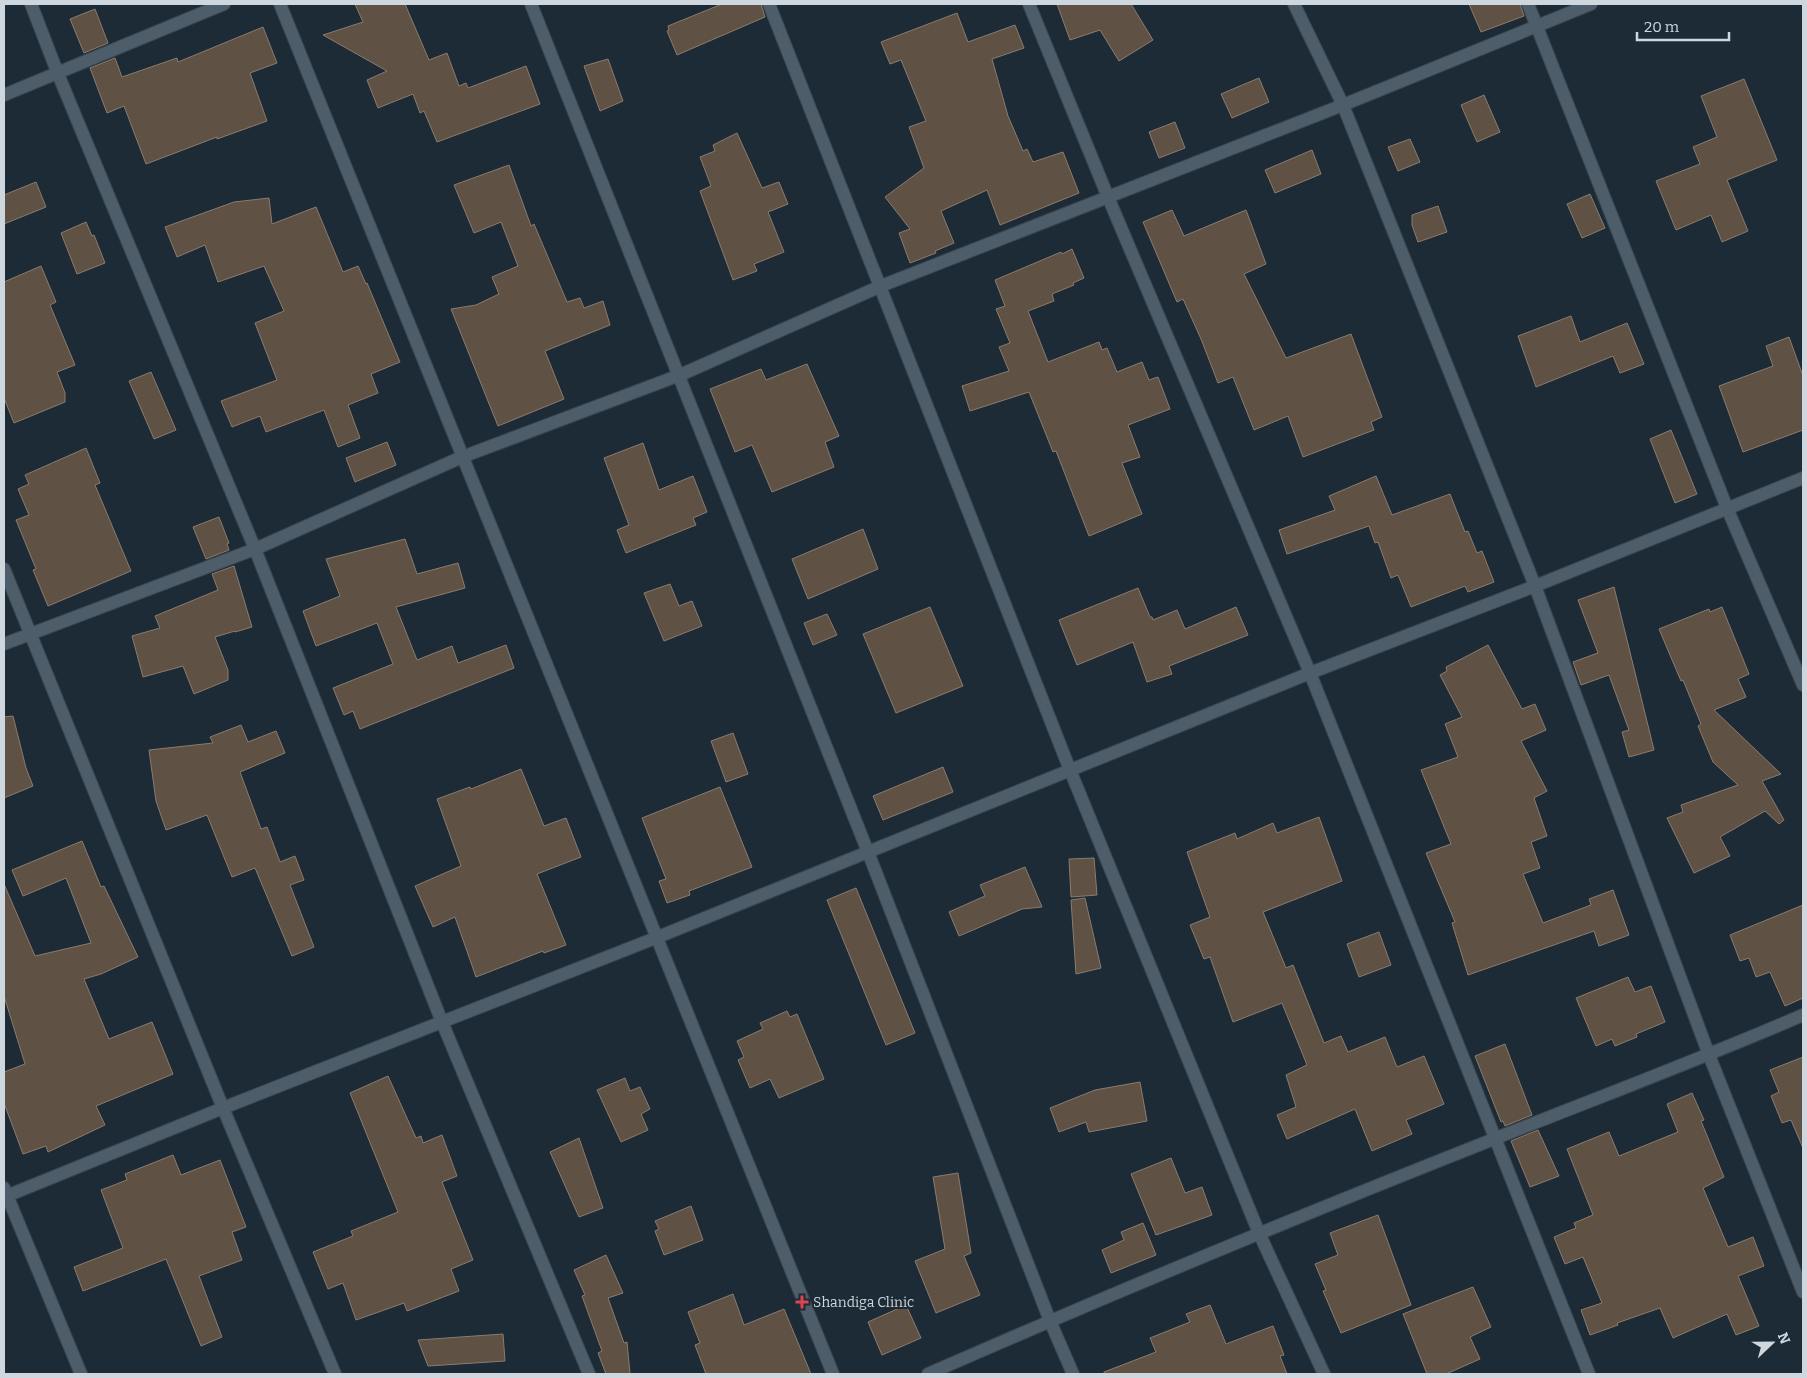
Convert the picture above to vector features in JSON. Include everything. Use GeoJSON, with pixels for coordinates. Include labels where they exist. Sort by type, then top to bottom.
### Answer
{"type":"FeatureCollection","features":[{"type":"Feature","properties":{"kind":"street"},"geometry":{"type":"LineString","coordinates":[[31,4],[58,74],[255,549],[442,1022],[589,1374]]}},
{"type":"Feature","properties":{"kind":"street"},"geometry":{"type":"LineString","coordinates":[[4,95],[224,4]]}},
{"type":"Feature","properties":{"kind":"street"},"geometry":{"type":"LineString","coordinates":[[280,4],[833,1374]]}},
{"type":"Feature","properties":{"kind":"street"},"geometry":{"type":"LineString","coordinates":[[531,4],[680,375],[1050,1321],[1073,1374]]}},
{"type":"Feature","properties":{"kind":"street"},"geometry":{"type":"LineString","coordinates":[[769,4],[1070,770],[1259,1233],[1324,1374]]}},
{"type":"Feature","properties":{"kind":"street"},"geometry":{"type":"LineString","coordinates":[[1029,4],[1108,197],[1310,673],[1589,1374]]}},
{"type":"Feature","properties":{"kind":"street"},"geometry":{"type":"LineString","coordinates":[[1294,4],[1343,105],[1535,586],[1709,1055],[1803,1292]]}},
{"type":"Feature","properties":{"kind":"street"},"geometry":{"type":"LineString","coordinates":[[1528,4],[1727,508],[1803,685]]}},
{"type":"Feature","properties":{"kind":"street"},"geometry":{"type":"LineString","coordinates":[[4,644],[255,549],[462,457],[680,375],[880,286],[1343,105],[1591,4]]}},
{"type":"Feature","properties":{"kind":"street"},"geometry":{"type":"LineString","coordinates":[[81,1374],[5,1194],[658,937],[1310,673],[1535,586],[1803,478]]}},
{"type":"Feature","properties":{"kind":"street"},"geometry":{"type":"LineString","coordinates":[[4,569],[223,1108],[335,1374]]}},
{"type":"Feature","properties":{"kind":"street"},"geometry":{"type":"LineString","coordinates":[[928,1374],[1259,1233],[1803,1016]]}},
{"type":"Feature","properties":{"kind":"building"},"geometry":{"type":"Polygon","coordinates":[[[355,4],[405,4],[429,60],[447,53],[459,86],[466,83],[468,88],[526,66],[540,104],[437,142],[424,111],[420,113],[413,94],[378,108],[367,80],[387,71],[323,35],[363,22],[355,4]]]}},
{"type":"Feature","properties":{"kind":"building"},"geometry":{"type":"Polygon","coordinates":[[[722,4],[761,4],[765,17],[677,55],[667,31],[669,30],[668,26],[722,4]]]}},
{"type":"Feature","properties":{"kind":"building"},"geometry":{"type":"Polygon","coordinates":[[[1057,4],[1131,4],[1153,40],[1119,61],[1100,30],[1070,40],[1057,4]]]}},
{"type":"Feature","properties":{"kind":"building"},"geometry":{"type":"Polygon","coordinates":[[[1469,4],[1520,4],[1524,16],[1481,32],[1469,4]]]}},
{"type":"Feature","properties":{"kind":"building"},"geometry":{"type":"Polygon","coordinates":[[[95,9],[108,43],[84,53],[70,19],[95,9]]]}},
{"type":"Feature","properties":{"kind":"building"},"geometry":{"type":"Polygon","coordinates":[[[957,13],[968,42],[1015,25],[1024,48],[992,59],[1008,116],[1023,151],[1027,149],[1033,162],[1063,152],[1079,193],[1000,225],[987,190],[941,211],[954,243],[935,251],[936,253],[910,263],[899,233],[910,229],[885,197],[924,168],[909,127],[926,121],[901,60],[890,64],[881,42],[957,13]]]}},
{"type":"Feature","properties":{"kind":"building"},"geometry":{"type":"Polygon","coordinates":[[[263,27],[277,63],[250,73],[267,121],[217,139],[217,137],[146,164],[124,106],[107,113],[90,68],[115,58],[122,77],[177,58],[178,62],[263,27]]]}},
{"type":"Feature","properties":{"kind":"building"},"geometry":{"type":"Polygon","coordinates":[[[608,59],[623,101],[600,111],[584,66],[608,59]]]}},
{"type":"Feature","properties":{"kind":"building"},"geometry":{"type":"Polygon","coordinates":[[[1259,78],[1269,102],[1232,118],[1221,94],[1259,78]]]}},
{"type":"Feature","properties":{"kind":"building"},"geometry":{"type":"Polygon","coordinates":[[[1744,79],[1777,160],[1727,180],[1748,231],[1722,242],[1711,215],[1676,230],[1656,181],[1700,164],[1693,147],[1717,137],[1701,96],[1744,79]]]}},
{"type":"Feature","properties":{"kind":"building"},"geometry":{"type":"Polygon","coordinates":[[[1484,95],[1500,132],[1477,142],[1461,105],[1484,95]]]}},
{"type":"Feature","properties":{"kind":"building"},"geometry":{"type":"Polygon","coordinates":[[[1175,122],[1185,148],[1159,158],[1149,132],[1175,122]]]}},
{"type":"Feature","properties":{"kind":"building"},"geometry":{"type":"Polygon","coordinates":[[[737,133],[762,188],[779,182],[788,204],[768,212],[784,252],[754,264],[757,271],[733,280],[700,191],[711,186],[700,157],[715,151],[713,145],[737,133]]]}},
{"type":"Feature","properties":{"kind":"building"},"geometry":{"type":"Polygon","coordinates":[[[1410,139],[1420,162],[1398,171],[1388,147],[1410,139]]]}},
{"type":"Feature","properties":{"kind":"building"},"geometry":{"type":"Polygon","coordinates":[[[1312,150],[1321,174],[1275,193],[1265,170],[1312,150]]]}},
{"type":"Feature","properties":{"kind":"building"},"geometry":{"type":"Polygon","coordinates":[[[509,165],[531,226],[534,224],[567,302],[580,298],[584,308],[603,301],[610,325],[545,351],[564,399],[498,426],[451,309],[476,305],[499,294],[492,277],[518,266],[501,222],[474,233],[454,185],[509,165]]]}},
{"type":"Feature","properties":{"kind":"building"},"geometry":{"type":"Polygon","coordinates":[[[36,182],[46,207],[4,224],[4,195],[36,182]]]}},
{"type":"Feature","properties":{"kind":"building"},"geometry":{"type":"Polygon","coordinates":[[[1590,194],[1605,228],[1582,238],[1567,204],[1590,194]]]}},
{"type":"Feature","properties":{"kind":"building"},"geometry":{"type":"Polygon","coordinates":[[[269,198],[272,224],[316,207],[343,272],[358,266],[400,362],[371,374],[378,393],[348,405],[360,438],[338,447],[324,410],[266,432],[260,416],[232,427],[221,401],[277,380],[255,323],[284,311],[264,266],[218,282],[205,245],[177,257],[165,227],[234,202],[269,198]]]}},
{"type":"Feature","properties":{"kind":"building"},"geometry":{"type":"Polygon","coordinates":[[[1438,206],[1447,232],[1418,242],[1412,225],[1412,215],[1438,206]]]}},
{"type":"Feature","properties":{"kind":"building"},"geometry":{"type":"Polygon","coordinates":[[[1172,210],[1184,236],[1246,210],[1266,264],[1244,274],[1286,358],[1351,334],[1382,417],[1371,422],[1374,430],[1303,457],[1288,416],[1254,430],[1233,377],[1218,383],[1183,299],[1177,302],[1143,222],[1172,210]]]}},
{"type":"Feature","properties":{"kind":"building"},"geometry":{"type":"Polygon","coordinates":[[[86,222],[92,236],[94,235],[105,263],[77,274],[61,233],[86,222]]]}},
{"type":"Feature","properties":{"kind":"building"},"geometry":{"type":"Polygon","coordinates":[[[1072,249],[1084,278],[1073,283],[1074,285],[1052,294],[1054,301],[1028,311],[1048,362],[1099,342],[1102,350],[1107,348],[1117,372],[1142,362],[1149,380],[1158,377],[1170,409],[1128,425],[1140,457],[1122,463],[1142,514],[1089,536],[1056,451],[1053,452],[1029,392],[970,411],[962,386],[1009,371],[999,347],[1010,343],[996,309],[1005,306],[995,280],[1072,249]]]}},
{"type":"Feature","properties":{"kind":"building"},"geometry":{"type":"Polygon","coordinates":[[[41,266],[56,302],[50,305],[75,365],[57,372],[65,393],[65,402],[14,423],[4,398],[4,282],[41,266]]]}},
{"type":"Feature","properties":{"kind":"building"},"geometry":{"type":"Polygon","coordinates":[[[1571,316],[1580,342],[1627,323],[1644,364],[1620,373],[1613,356],[1536,387],[1518,336],[1571,316]]]}},
{"type":"Feature","properties":{"kind":"building"},"geometry":{"type":"Polygon","coordinates":[[[1789,337],[1803,376],[1803,430],[1743,452],[1719,386],[1773,366],[1766,346],[1789,337]]]}},
{"type":"Feature","properties":{"kind":"building"},"geometry":{"type":"Polygon","coordinates":[[[807,364],[839,436],[825,442],[834,467],[772,492],[752,445],[735,452],[710,389],[761,369],[766,380],[807,364]]]}},
{"type":"Feature","properties":{"kind":"building"},"geometry":{"type":"Polygon","coordinates":[[[151,372],[176,430],[154,439],[129,381],[151,372]]]}},
{"type":"Feature","properties":{"kind":"building"},"geometry":{"type":"Polygon","coordinates":[[[1671,430],[1697,494],[1675,503],[1650,439],[1671,430]]]}},
{"type":"Feature","properties":{"kind":"building"},"geometry":{"type":"Polygon","coordinates":[[[387,442],[396,465],[355,482],[346,458],[387,442]]]}},
{"type":"Feature","properties":{"kind":"building"},"geometry":{"type":"Polygon","coordinates":[[[643,443],[659,490],[693,476],[707,512],[693,518],[696,525],[626,553],[617,530],[629,525],[604,458],[643,443]]]}},
{"type":"Feature","properties":{"kind":"building"},"geometry":{"type":"Polygon","coordinates":[[[86,448],[100,483],[95,485],[131,571],[48,606],[33,570],[36,569],[16,520],[29,515],[18,489],[29,484],[25,475],[86,448]]]}},
{"type":"Feature","properties":{"kind":"building"},"geometry":{"type":"Polygon","coordinates":[[[1376,476],[1392,515],[1450,494],[1465,532],[1468,531],[1477,553],[1482,551],[1494,582],[1468,592],[1465,586],[1411,607],[1398,575],[1391,578],[1378,542],[1375,543],[1369,526],[1287,554],[1279,530],[1335,510],[1329,496],[1376,476]]]}},
{"type":"Feature","properties":{"kind":"building"},"geometry":{"type":"Polygon","coordinates":[[[219,517],[229,543],[227,544],[229,550],[206,559],[193,527],[219,517]]]}},
{"type":"Feature","properties":{"kind":"building"},"geometry":{"type":"Polygon","coordinates":[[[863,529],[878,569],[808,599],[792,559],[863,529]]]}},
{"type":"Feature","properties":{"kind":"building"},"geometry":{"type":"Polygon","coordinates":[[[405,539],[417,574],[458,563],[465,588],[396,607],[417,660],[452,646],[458,663],[506,645],[514,668],[360,729],[353,711],[344,715],[333,688],[393,664],[377,623],[316,646],[303,611],[340,596],[326,559],[405,539]]]}},
{"type":"Feature","properties":{"kind":"building"},"geometry":{"type":"Polygon","coordinates":[[[234,566],[252,627],[215,637],[228,670],[228,680],[194,694],[183,666],[143,677],[132,636],[160,628],[155,616],[218,590],[212,574],[234,566]]]}},
{"type":"Feature","properties":{"kind":"building"},"geometry":{"type":"Polygon","coordinates":[[[670,584],[679,606],[692,601],[702,626],[664,641],[644,593],[670,584]]]}},
{"type":"Feature","properties":{"kind":"building"},"geometry":{"type":"Polygon","coordinates":[[[1614,587],[1654,750],[1629,757],[1622,732],[1629,730],[1609,675],[1581,685],[1573,662],[1598,653],[1578,600],[1614,587]]]}},
{"type":"Feature","properties":{"kind":"building"},"geometry":{"type":"Polygon","coordinates":[[[1138,588],[1153,620],[1177,610],[1185,629],[1236,607],[1248,635],[1169,666],[1172,674],[1147,682],[1133,642],[1077,665],[1059,620],[1138,588]]]}},
{"type":"Feature","properties":{"kind":"building"},"geometry":{"type":"Polygon","coordinates":[[[930,607],[963,686],[896,713],[863,634],[930,607]]]}},
{"type":"Feature","properties":{"kind":"building"},"geometry":{"type":"Polygon","coordinates":[[[1722,607],[1749,674],[1738,679],[1746,697],[1714,710],[1781,774],[1762,781],[1784,820],[1779,824],[1765,811],[1720,837],[1730,856],[1694,873],[1667,818],[1683,812],[1681,805],[1738,785],[1713,762],[1698,726],[1701,724],[1659,629],[1709,609],[1710,612],[1722,607]]]}},
{"type":"Feature","properties":{"kind":"building"},"geometry":{"type":"Polygon","coordinates":[[[827,614],[837,635],[813,645],[804,623],[827,614]]]}},
{"type":"Feature","properties":{"kind":"building"},"geometry":{"type":"Polygon","coordinates":[[[1488,645],[1522,709],[1535,704],[1546,730],[1521,741],[1547,791],[1534,798],[1547,836],[1531,842],[1540,868],[1523,874],[1543,923],[1591,905],[1589,899],[1613,890],[1629,935],[1599,946],[1594,931],[1468,975],[1452,923],[1455,922],[1426,853],[1451,844],[1421,770],[1458,757],[1445,724],[1462,717],[1440,675],[1447,671],[1446,667],[1488,645]]]}},
{"type":"Feature","properties":{"kind":"building"},"geometry":{"type":"Polygon","coordinates":[[[13,716],[26,768],[33,786],[4,798],[4,717],[13,716]]]}},
{"type":"Feature","properties":{"kind":"building"},"geometry":{"type":"Polygon","coordinates":[[[241,725],[248,742],[276,731],[285,753],[240,772],[261,829],[267,827],[280,862],[295,856],[304,880],[290,885],[314,947],[292,956],[255,868],[232,877],[207,815],[166,830],[156,801],[149,750],[213,743],[210,737],[241,725]]]}},
{"type":"Feature","properties":{"kind":"building"},"geometry":{"type":"Polygon","coordinates":[[[733,733],[748,774],[726,782],[711,741],[733,733]]]}},
{"type":"Feature","properties":{"kind":"building"},"geometry":{"type":"Polygon","coordinates":[[[943,767],[953,792],[883,820],[873,796],[943,767]]]}},
{"type":"Feature","properties":{"kind":"building"},"geometry":{"type":"Polygon","coordinates":[[[521,769],[544,826],[566,818],[581,857],[537,874],[566,945],[544,953],[543,951],[476,977],[455,917],[433,927],[415,886],[461,866],[437,799],[470,787],[471,789],[521,769]]]}},
{"type":"Feature","properties":{"kind":"building"},"geometry":{"type":"Polygon","coordinates":[[[720,787],[752,867],[689,891],[690,895],[667,903],[659,881],[666,879],[642,818],[720,787]]]}},
{"type":"Feature","properties":{"kind":"building"},"geometry":{"type":"Polygon","coordinates":[[[1319,817],[1342,881],[1263,912],[1286,968],[1293,965],[1324,1043],[1341,1036],[1348,1052],[1385,1037],[1397,1067],[1424,1056],[1444,1104],[1406,1120],[1412,1134],[1372,1151],[1355,1109],[1287,1139],[1277,1115],[1296,1107],[1286,1075],[1307,1065],[1282,1003],[1233,1022],[1210,957],[1204,959],[1190,925],[1210,917],[1187,852],[1235,833],[1237,839],[1273,823],[1277,833],[1319,817]]]}},
{"type":"Feature","properties":{"kind":"building"},"geometry":{"type":"Polygon","coordinates":[[[82,841],[101,887],[104,886],[138,957],[101,974],[84,979],[109,1039],[152,1022],[173,1074],[96,1106],[105,1125],[48,1152],[46,1146],[23,1154],[4,1103],[4,1072],[25,1064],[4,996],[4,884],[35,956],[91,943],[66,878],[23,896],[12,870],[82,841]]]}},
{"type":"Feature","properties":{"kind":"building"},"geometry":{"type":"Polygon","coordinates":[[[1094,858],[1097,895],[1071,897],[1069,859],[1094,858]]]}},
{"type":"Feature","properties":{"kind":"building"},"geometry":{"type":"Polygon","coordinates":[[[1025,867],[1042,907],[1022,909],[959,936],[949,912],[985,896],[980,885],[1025,867]]]}},
{"type":"Feature","properties":{"kind":"building"},"geometry":{"type":"Polygon","coordinates":[[[856,888],[915,1033],[886,1045],[827,900],[856,888]]]}},
{"type":"Feature","properties":{"kind":"building"},"geometry":{"type":"Polygon","coordinates":[[[1085,898],[1101,968],[1076,974],[1071,900],[1085,898]]]}},
{"type":"Feature","properties":{"kind":"building"},"geometry":{"type":"Polygon","coordinates":[[[1803,905],[1803,998],[1785,1006],[1770,972],[1756,977],[1749,958],[1740,961],[1730,935],[1803,905]]]}},
{"type":"Feature","properties":{"kind":"building"},"geometry":{"type":"Polygon","coordinates":[[[1379,932],[1391,965],[1359,977],[1347,944],[1379,932]]]}},
{"type":"Feature","properties":{"kind":"building"},"geometry":{"type":"Polygon","coordinates":[[[1628,977],[1635,992],[1651,986],[1665,1022],[1636,1034],[1637,1037],[1615,1046],[1612,1039],[1596,1046],[1576,998],[1628,977]]]}},
{"type":"Feature","properties":{"kind":"building"},"geometry":{"type":"Polygon","coordinates":[[[787,1011],[790,1017],[797,1014],[824,1079],[779,1098],[770,1079],[750,1088],[738,1060],[744,1057],[737,1041],[763,1029],[760,1023],[787,1011]]]}},
{"type":"Feature","properties":{"kind":"building"},"geometry":{"type":"Polygon","coordinates":[[[1505,1044],[1532,1115],[1505,1126],[1503,1121],[1501,1122],[1475,1056],[1505,1044]]]}},
{"type":"Feature","properties":{"kind":"building"},"geometry":{"type":"Polygon","coordinates":[[[1803,1057],[1803,1148],[1791,1120],[1782,1123],[1771,1096],[1779,1092],[1770,1070],[1803,1057]]]}},
{"type":"Feature","properties":{"kind":"building"},"geometry":{"type":"Polygon","coordinates":[[[388,1076],[416,1138],[421,1136],[423,1143],[442,1135],[457,1176],[442,1182],[473,1260],[451,1269],[459,1291],[407,1311],[404,1303],[356,1320],[343,1283],[328,1289],[313,1252],[353,1236],[351,1231],[398,1212],[350,1093],[388,1076]]]}},
{"type":"Feature","properties":{"kind":"building"},"geometry":{"type":"Polygon","coordinates":[[[625,1078],[630,1091],[640,1087],[650,1109],[641,1114],[648,1130],[621,1142],[597,1090],[625,1078]]]}},
{"type":"Feature","properties":{"kind":"building"},"geometry":{"type":"Polygon","coordinates":[[[1140,1082],[1147,1121],[1089,1132],[1086,1122],[1059,1132],[1050,1108],[1095,1090],[1140,1082]]]}},
{"type":"Feature","properties":{"kind":"building"},"geometry":{"type":"Polygon","coordinates":[[[1692,1093],[1704,1120],[1701,1121],[1724,1177],[1703,1188],[1728,1247],[1753,1237],[1764,1266],[1738,1276],[1759,1326],[1736,1335],[1727,1314],[1673,1338],[1660,1308],[1590,1335],[1581,1310],[1602,1303],[1583,1257],[1565,1264],[1554,1237],[1576,1228],[1574,1223],[1593,1215],[1567,1149],[1609,1132],[1619,1156],[1678,1132],[1667,1104],[1692,1093]]]}},
{"type":"Feature","properties":{"kind":"building"},"geometry":{"type":"Polygon","coordinates":[[[1538,1130],[1559,1176],[1530,1187],[1511,1141],[1538,1130]]]}},
{"type":"Feature","properties":{"kind":"building"},"geometry":{"type":"Polygon","coordinates":[[[579,1138],[603,1208],[579,1217],[550,1152],[579,1138]]]}},
{"type":"Feature","properties":{"kind":"building"},"geometry":{"type":"Polygon","coordinates":[[[173,1155],[181,1175],[220,1160],[246,1227],[232,1232],[242,1260],[199,1276],[222,1337],[201,1346],[166,1259],[83,1291],[74,1267],[123,1248],[101,1190],[127,1180],[125,1174],[173,1155]]]}},
{"type":"Feature","properties":{"kind":"building"},"geometry":{"type":"Polygon","coordinates":[[[1171,1158],[1185,1193],[1202,1187],[1212,1215],[1156,1235],[1131,1174],[1171,1158]]]}},
{"type":"Feature","properties":{"kind":"building"},"geometry":{"type":"Polygon","coordinates":[[[958,1173],[971,1253],[964,1256],[980,1295],[936,1313],[915,1261],[945,1249],[933,1177],[958,1173]]]}},
{"type":"Feature","properties":{"kind":"building"},"geometry":{"type":"Polygon","coordinates":[[[691,1206],[703,1240],[664,1255],[655,1231],[659,1229],[655,1221],[691,1206]]]}},
{"type":"Feature","properties":{"kind":"building"},"geometry":{"type":"Polygon","coordinates":[[[1378,1215],[1411,1305],[1341,1333],[1323,1291],[1326,1290],[1315,1264],[1338,1255],[1330,1233],[1378,1215]]]}},
{"type":"Feature","properties":{"kind":"building"},"geometry":{"type":"Polygon","coordinates":[[[1143,1223],[1156,1255],[1111,1273],[1102,1250],[1124,1240],[1121,1232],[1143,1223]]]}},
{"type":"Feature","properties":{"kind":"building"},"geometry":{"type":"Polygon","coordinates":[[[606,1255],[623,1293],[608,1298],[624,1343],[627,1342],[630,1374],[606,1374],[598,1353],[602,1351],[582,1296],[585,1295],[574,1270],[606,1255]]]}},
{"type":"Feature","properties":{"kind":"building"},"geometry":{"type":"Polygon","coordinates":[[[1473,1287],[1491,1327],[1470,1337],[1480,1359],[1446,1374],[1427,1374],[1403,1314],[1473,1287]]]}},
{"type":"Feature","properties":{"kind":"building"},"geometry":{"type":"Polygon","coordinates":[[[733,1294],[744,1325],[784,1309],[811,1374],[706,1374],[695,1345],[700,1343],[688,1312],[733,1294]]]}},
{"type":"Feature","properties":{"kind":"building"},"geometry":{"type":"Polygon","coordinates":[[[906,1305],[921,1338],[882,1355],[868,1322],[906,1305]]]}},
{"type":"Feature","properties":{"kind":"building"},"geometry":{"type":"Polygon","coordinates":[[[1210,1305],[1226,1344],[1273,1326],[1284,1355],[1280,1356],[1287,1374],[1104,1374],[1104,1372],[1156,1352],[1150,1338],[1190,1322],[1186,1314],[1210,1305]]]}},
{"type":"Feature","properties":{"kind":"building"},"geometry":{"type":"Polygon","coordinates":[[[503,1334],[505,1361],[428,1366],[418,1340],[503,1334]]]}},
{"type":"Feature","properties":{"kind":"place","name":"Shandiga Clinic"},"geometry":{"type":"Point","coordinates":[802,1302]}}]}
